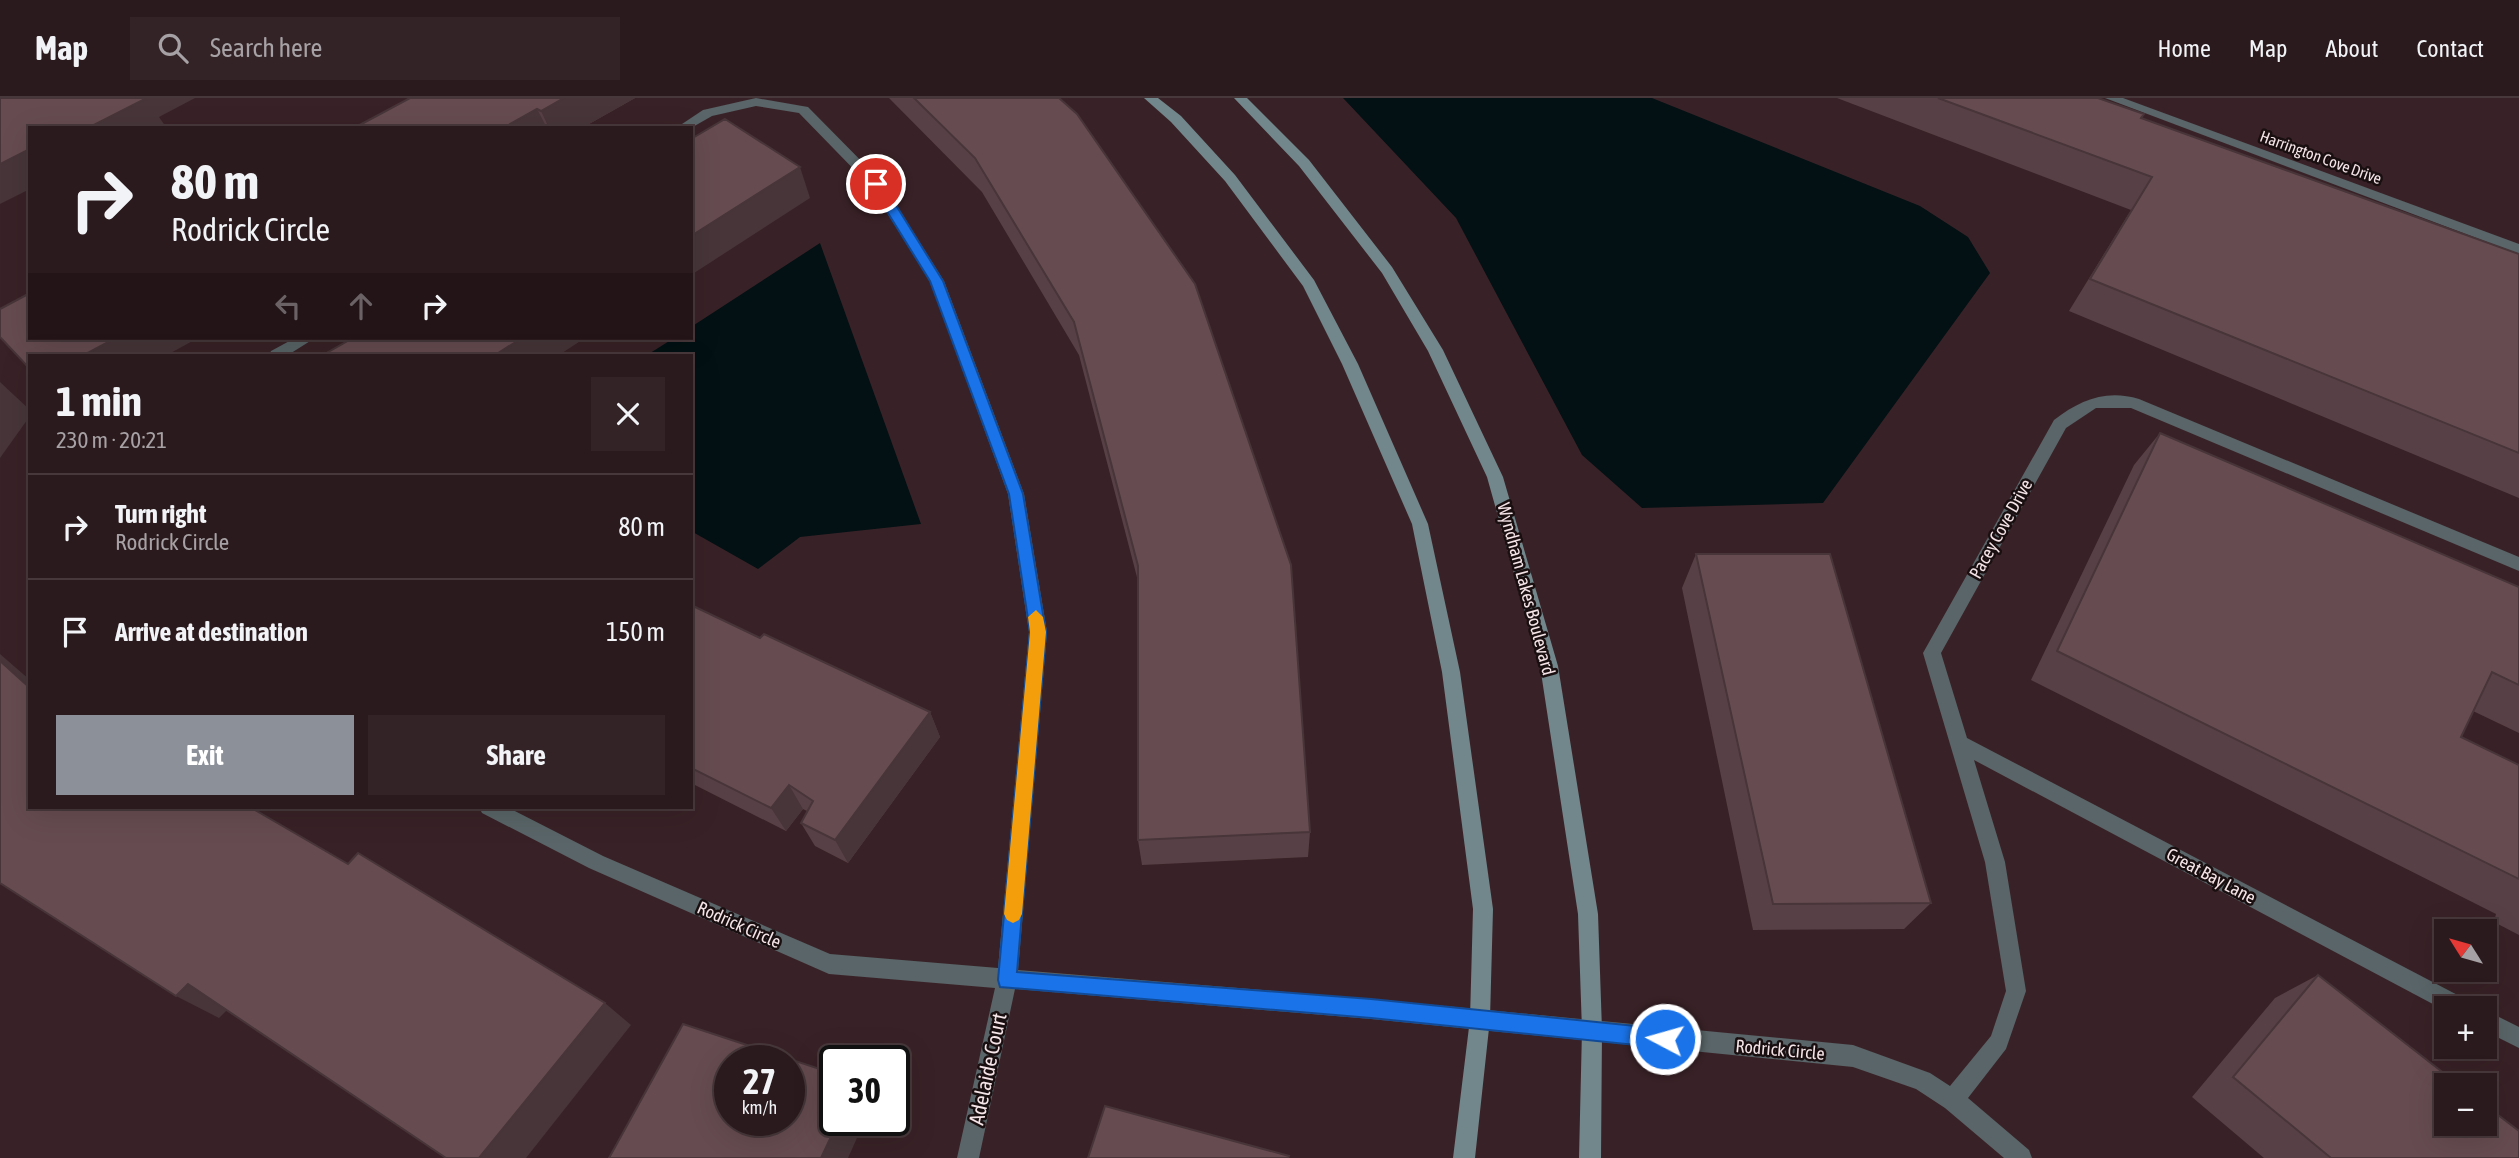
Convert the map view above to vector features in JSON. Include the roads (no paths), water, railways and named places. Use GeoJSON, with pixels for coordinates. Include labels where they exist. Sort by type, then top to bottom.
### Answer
{"type":"FeatureCollection","features":[{"type":"Feature","properties":{"kind":"street"},"geometry":{"type":"LineString","coordinates":[[1150,98],[1176,119],[1230,178],[1309,284],[1350,364],[1420,524],[1451,672],[1483,909],[1480,1018],[1464,1158]]}},
{"type":"Feature","properties":{"kind":"street","name":"Wyndham Lakes Boulevard"},"geometry":{"type":"LineString","coordinates":[[1240,98],[1304,163],[1387,270],[1435,350],[1495,477],[1549,666],[1588,914],[1592,1030],[1590,1158]]}},
{"type":"Feature","properties":{"kind":"street","name":"Harrington Cove Drive"},"geometry":{"type":"LineString","coordinates":[[2111,98],[2519,249]]}},
{"type":"Feature","properties":{"kind":"street"},"geometry":{"type":"LineString","coordinates":[[685,126],[708,113],[757,102],[803,110],[876,184],[937,281],[1016,494],[1038,632],[1007,980]]}},
{"type":"Feature","properties":{"kind":"street"},"geometry":{"type":"LineString","coordinates":[[278,354],[303,340]]}},
{"type":"Feature","properties":{"kind":"street","name":"Pacey Cove Drive"},"geometry":{"type":"LineString","coordinates":[[1953,1100],[1999,1042],[2016,991],[1995,862],[1932,653],[2060,424],[2079,408],[2105,399],[2133,403],[2519,564]]}},
{"type":"Feature","properties":{"kind":"street","name":"Great Bay Lane"},"geometry":{"type":"LineString","coordinates":[[1961,744],[2439,996]]}},
{"type":"Feature","properties":{"kind":"street","name":"Rodrick Circle"},"geometry":{"type":"LineString","coordinates":[[493,809],[596,862],[829,964],[1480,1018],[1739,1047],[1853,1056],[1922,1081],[1953,1100],[2021,1158]]}},
{"type":"Feature","properties":{"kind":"street","name":"Adelaide Court"},"geometry":{"type":"LineString","coordinates":[[968,1158],[1007,980]]}},
{"type":"Feature","properties":{"kind":"street"},"geometry":{"type":"LineString","coordinates":[[2497,1026],[2519,1038]]}}]}
